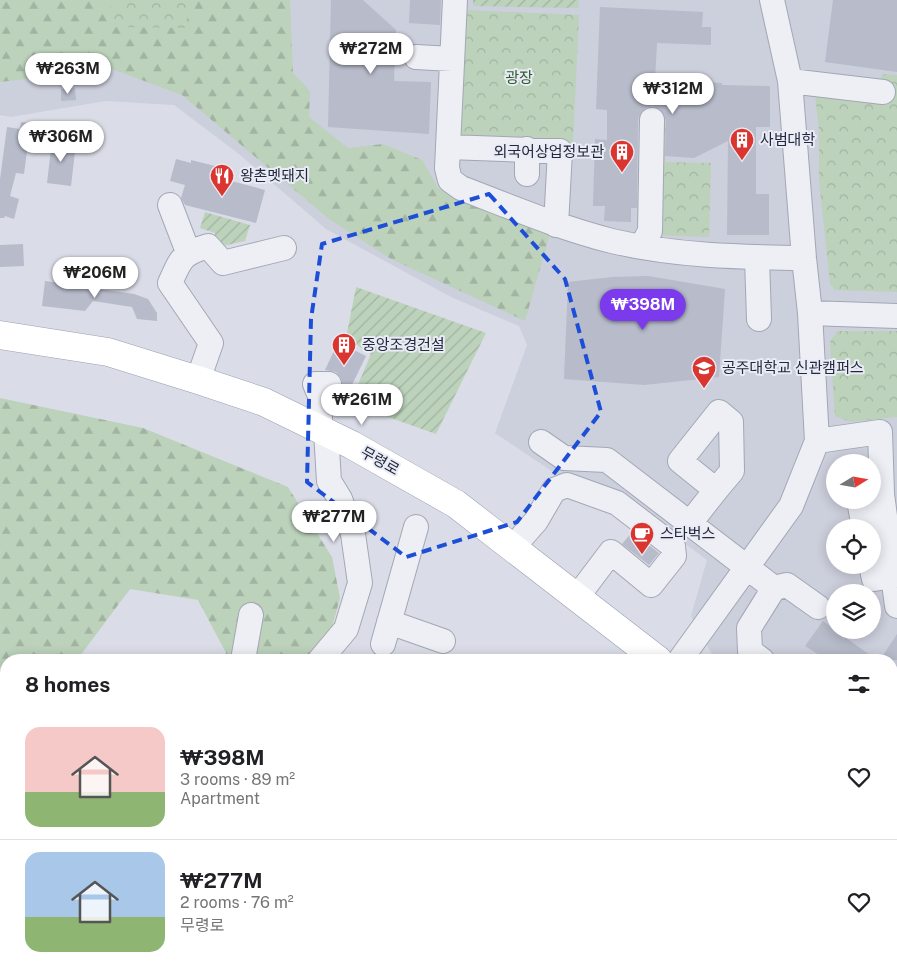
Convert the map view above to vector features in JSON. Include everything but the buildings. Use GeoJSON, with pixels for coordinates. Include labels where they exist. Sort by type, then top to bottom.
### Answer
{"type":"FeatureCollection","features":[{"type":"Feature","properties":{"kind":"main road","name":"무령로"},"geometry":{"type":"LineString","coordinates":[[0,335],[108,352],[264,402],[323,431],[456,504],[650,654]]}},
{"type":"Feature","properties":{"kind":"street"},"geometry":{"type":"LineString","coordinates":[[455,0],[447,168],[450,180],[461,188],[556,225],[613,241],[713,256],[804,258]]}},
{"type":"Feature","properties":{"kind":"street"},"geometry":{"type":"LineString","coordinates":[[684,654],[791,506],[817,441],[810,313],[790,81],[772,0]]}},
{"type":"Feature","properties":{"kind":"street"},"geometry":{"type":"LineString","coordinates":[[416,57],[452,59]]}},
{"type":"Feature","properties":{"kind":"street"},"geometry":{"type":"LineString","coordinates":[[790,81],[882,92]]}},
{"type":"Feature","properties":{"kind":"street"},"geometry":{"type":"LineString","coordinates":[[642,246],[650,231],[652,120]]}},
{"type":"Feature","properties":{"kind":"street"},"geometry":{"type":"LineString","coordinates":[[448,147],[495,155],[527,150],[560,151],[556,225]]}},
{"type":"Feature","properties":{"kind":"street"},"geometry":{"type":"LineString","coordinates":[[526,174],[527,150]]}},
{"type":"Feature","properties":{"kind":"street"},"geometry":{"type":"LineString","coordinates":[[170,205],[188,252]]}},
{"type":"Feature","properties":{"kind":"street"},"geometry":{"type":"LineString","coordinates":[[198,380],[211,343],[170,283],[188,252],[208,246],[223,263],[284,248]]}},
{"type":"Feature","properties":{"kind":"street"},"geometry":{"type":"LineString","coordinates":[[757,258],[759,319]]}},
{"type":"Feature","properties":{"kind":"street"},"geometry":{"type":"LineString","coordinates":[[810,313],[897,316]]}},
{"type":"Feature","properties":{"kind":"street"},"geometry":{"type":"LineString","coordinates":[[325,654],[346,629],[360,583],[353,534],[340,499],[329,481],[320,396],[315,384],[329,384]]}},
{"type":"Feature","properties":{"kind":"street"},"geometry":{"type":"LineString","coordinates":[[817,441],[888,431],[881,471]]}},
{"type":"Feature","properties":{"kind":"street"},"geometry":{"type":"LineString","coordinates":[[541,442],[564,458],[607,460],[774,588],[787,586],[818,607]]}},
{"type":"Feature","properties":{"kind":"street"},"geometry":{"type":"LineString","coordinates":[[513,547],[536,521],[554,490],[567,485],[618,502],[673,546],[674,556],[652,585],[611,552],[577,597]]}},
{"type":"Feature","properties":{"kind":"street"},"geometry":{"type":"LineString","coordinates":[[690,523],[716,490]]}},
{"type":"Feature","properties":{"kind":"street"},"geometry":{"type":"LineString","coordinates":[[880,509],[897,606]]}},
{"type":"Feature","properties":{"kind":"street"},"geometry":{"type":"LineString","coordinates":[[416,527],[386,633],[443,641]]}},
{"type":"Feature","properties":{"kind":"street"},"geometry":{"type":"LineString","coordinates":[[873,574],[874,579],[893,576]]}},
{"type":"Feature","properties":{"kind":"street"},"geometry":{"type":"LineString","coordinates":[[754,654],[750,651],[749,628],[774,588]]}},
{"type":"Feature","properties":{"kind":"street"},"geometry":{"type":"LineString","coordinates":[[244,654],[251,615]]}},
{"type":"Feature","properties":{"kind":"highlighted area"},"geometry":{"type":"Polygon","coordinates":[[[489,194],[565,279],[601,412],[517,522],[406,557],[307,482],[311,319],[322,244],[489,194]]]}},
{"type":"Feature","properties":{"kind":"shaded area","name":"공주대학교 신관캠퍼스"},"geometry":{"type":"Polygon","coordinates":[[[0,0],[897,0],[897,654],[712,654],[691,616],[707,560],[623,498],[571,484],[495,433],[527,345],[519,326],[451,297],[326,229],[239,154],[174,105],[105,101],[11,117],[0,115],[0,0]]]}},
{"type":"Feature","properties":{"kind":"green space"},"geometry":{"type":"Polygon","coordinates":[[[0,0],[290,0],[293,73],[310,91],[309,117],[348,148],[383,144],[422,160],[438,188],[551,230],[525,321],[391,259],[329,219],[182,95],[112,69],[0,82],[0,0]]]}},
{"type":"Feature","properties":{"kind":"green space"},"geometry":{"type":"Polygon","coordinates":[[[110,0],[187,0],[187,28],[110,27],[110,0]]]}},
{"type":"Feature","properties":{"kind":"green space"},"geometry":{"type":"Polygon","coordinates":[[[473,0],[579,0],[578,8],[473,6],[473,0]]]}},
{"type":"Feature","properties":{"kind":"green space","name":"광장"},"geometry":{"type":"Polygon","coordinates":[[[466,10],[579,15],[573,145],[460,140],[466,10]]]}},
{"type":"Feature","properties":{"kind":"green space"},"geometry":{"type":"Polygon","coordinates":[[[882,74],[897,75],[897,292],[835,290],[830,284],[819,180],[819,130],[814,86],[878,94],[882,74]]]}},
{"type":"Feature","properties":{"kind":"green space"},"geometry":{"type":"Polygon","coordinates":[[[655,117],[666,117],[665,162],[711,163],[709,237],[651,235],[655,117]]]}},
{"type":"Feature","properties":{"kind":"green space"},"geometry":{"type":"Polygon","coordinates":[[[205,212],[250,225],[245,241],[223,246],[214,239],[215,233],[200,228],[205,212]]]}},
{"type":"Feature","properties":{"kind":"green space"},"geometry":{"type":"Polygon","coordinates":[[[356,287],[486,333],[436,434],[329,396],[333,387],[354,394],[371,354],[346,338],[356,287]]]}},
{"type":"Feature","properties":{"kind":"green space"},"geometry":{"type":"Polygon","coordinates":[[[837,331],[897,331],[897,417],[850,422],[835,416],[830,342],[837,331]]]}},
{"type":"Feature","properties":{"kind":"green space"},"geometry":{"type":"Polygon","coordinates":[[[0,398],[143,428],[288,487],[332,557],[340,598],[329,639],[316,654],[226,654],[198,600],[130,589],[81,654],[0,654],[0,398]]]}},
{"type":"Feature","properties":{"kind":"place","name":"사범대학"},"geometry":{"type":"Point","coordinates":[742,161]}},
{"type":"Feature","properties":{"kind":"place","name":"외국어상업정보관"},"geometry":{"type":"Point","coordinates":[622,173]}},
{"type":"Feature","properties":{"kind":"place","name":"왕촌멧돼지"},"geometry":{"type":"Point","coordinates":[222,197]}},
{"type":"Feature","properties":{"kind":"place","name":"중앙조경건설"},"geometry":{"type":"Point","coordinates":[344,366]}},
{"type":"Feature","properties":{"kind":"place","name":"공주대학교 신관캠퍼스"},"geometry":{"type":"Point","coordinates":[704,389]}},
{"type":"Feature","properties":{"kind":"place","name":"스타벅스"},"geometry":{"type":"Point","coordinates":[642,555]}}]}
